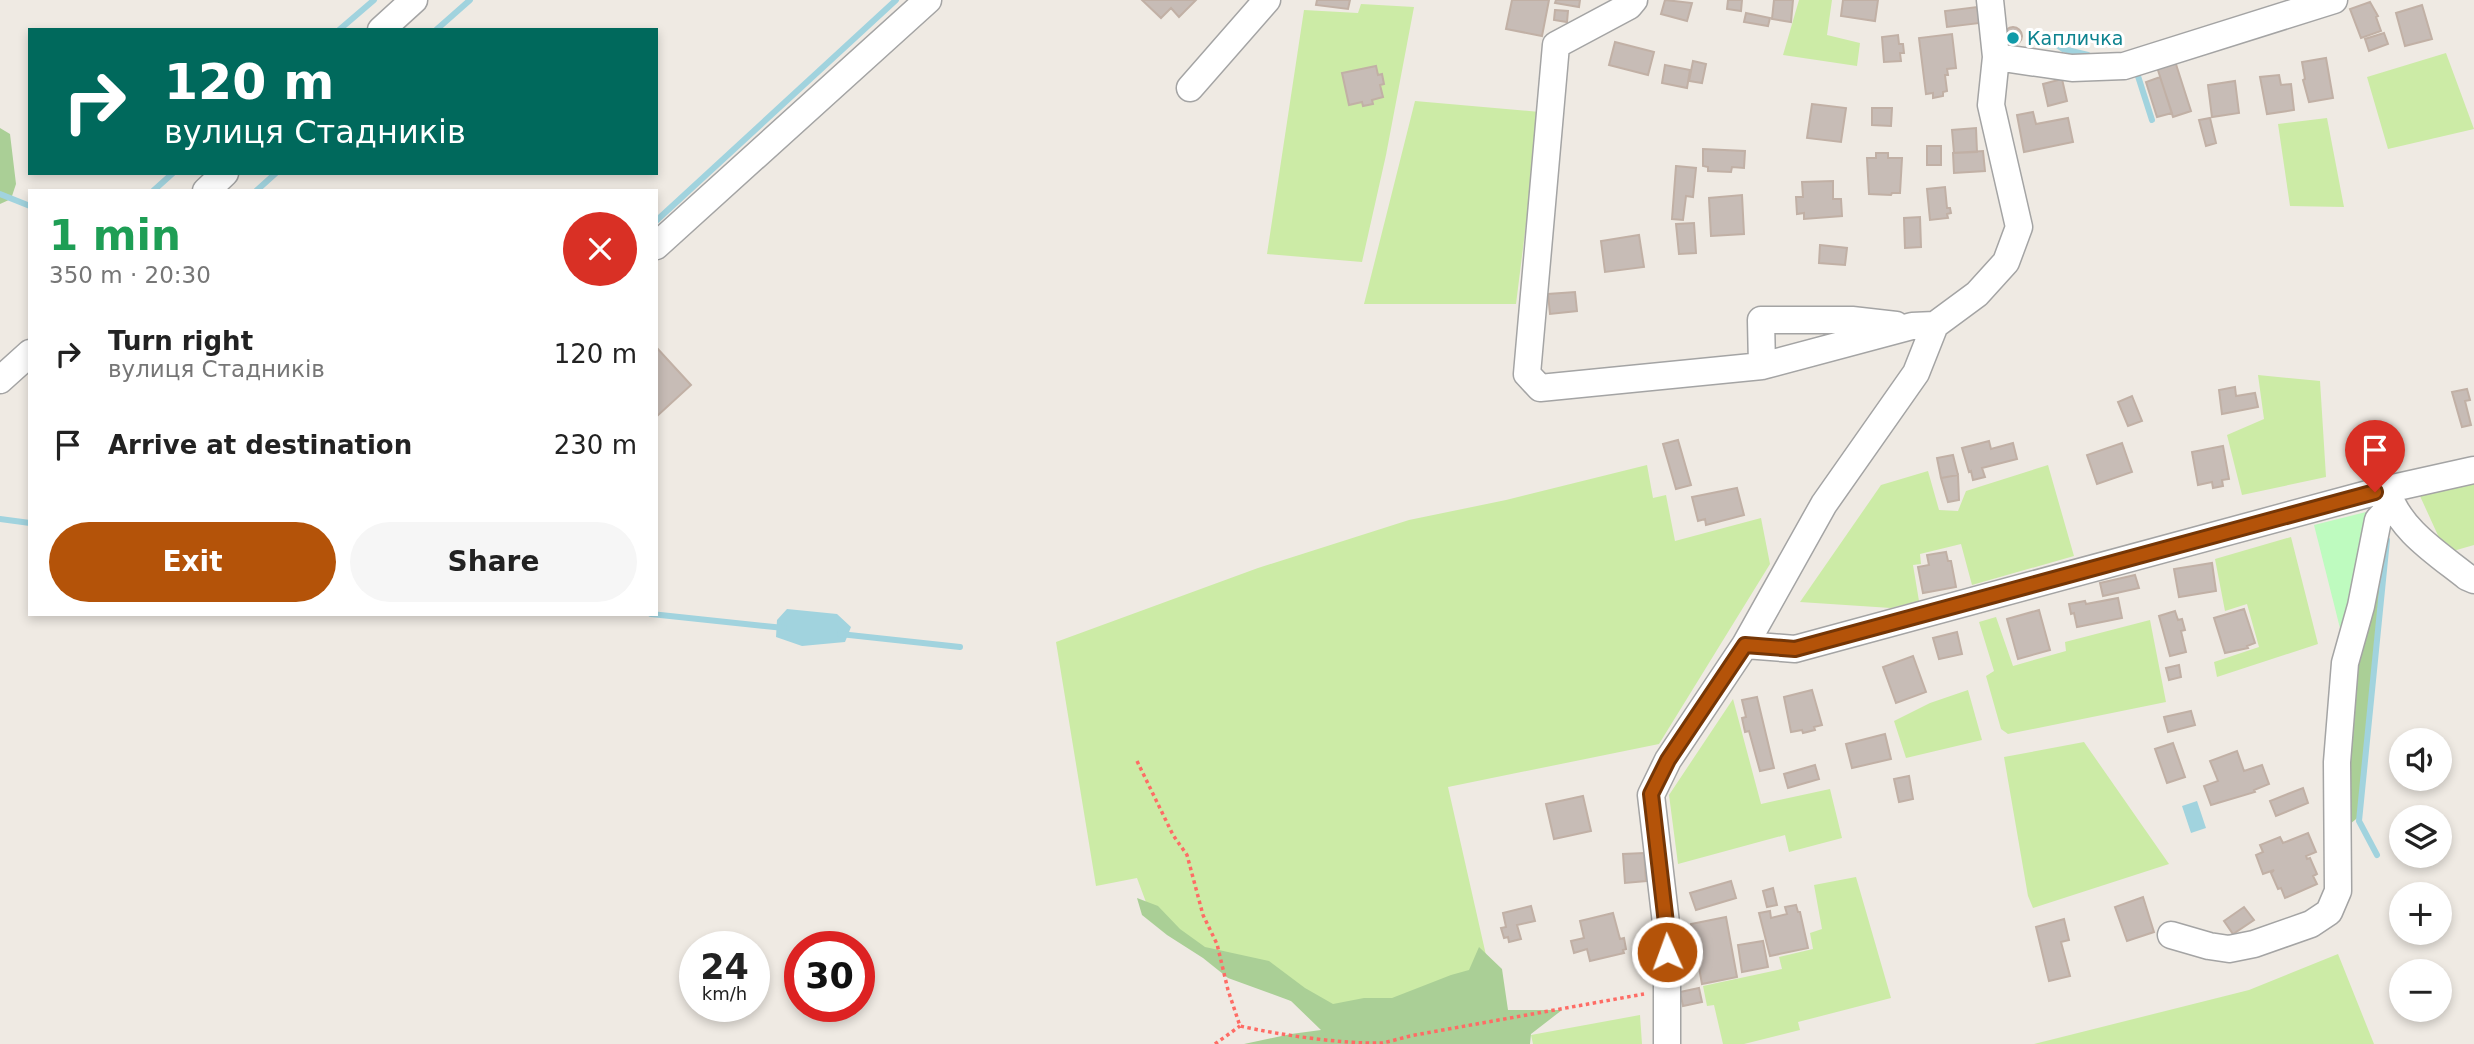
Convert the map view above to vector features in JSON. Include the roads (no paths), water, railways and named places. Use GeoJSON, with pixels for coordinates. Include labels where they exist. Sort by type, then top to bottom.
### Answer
{"type":"FeatureCollection","features":[{"type":"Feature","properties":{"kind":"street"},"geometry":{"type":"LineString","coordinates":[[383,28],[414,0]]}},
{"type":"Feature","properties":{"kind":"street"},"geometry":{"type":"LineString","coordinates":[[658,244],[929,0]]}},
{"type":"Feature","properties":{"kind":"street"},"geometry":{"type":"LineString","coordinates":[[1190,88],[1267,0]]}},
{"type":"Feature","properties":{"kind":"street"},"geometry":{"type":"LineString","coordinates":[[1634,0],[1629,6],[1556,45],[1527,374],[1540,388],[1762,366],[1924,326],[1977,294],[2006,262],[2019,227],[1991,104],[1996,57],[1990,0]]}},
{"type":"Feature","properties":{"kind":"street"},"geometry":{"type":"LineString","coordinates":[[1996,57],[2072,68],[2124,66],[2334,0]]}},
{"type":"Feature","properties":{"kind":"street"},"geometry":{"type":"LineString","coordinates":[[208,189],[223,175]]}},
{"type":"Feature","properties":{"kind":"street"},"geometry":{"type":"LineString","coordinates":[[1762,366],[1761,320],[1852,320],[1924,326]]}},
{"type":"Feature","properties":{"kind":"street"},"geometry":{"type":"LineString","coordinates":[[1667,1044],[1667,932],[1651,794],[1668,760],[1745,645],[1824,504],[1916,373],[1924,326]]}},
{"type":"Feature","properties":{"kind":"street"},"geometry":{"type":"LineString","coordinates":[[0,380],[28,355]]}},
{"type":"Feature","properties":{"kind":"street"},"geometry":{"type":"LineString","coordinates":[[1745,645],[1795,649],[2389,497],[2474,470]]}},
{"type":"Feature","properties":{"kind":"street"},"geometry":{"type":"LineString","coordinates":[[2389,497],[2416,535],[2474,580]]}},
{"type":"Feature","properties":{"kind":"street"},"geometry":{"type":"LineString","coordinates":[[2171,935],[2229,949],[2254,944],[2302,927],[2329,912],[2338,891],[2337,762],[2345,663],[2361,607],[2378,520],[2389,497]]}},
{"type":"Feature","properties":{"kind":"water"},"geometry":{"type":"Polygon","coordinates":[[[787,609],[837,614],[851,627],[845,642],[802,646],[776,637],[777,620],[787,609]]]}},
{"type":"Feature","properties":{"kind":"water"},"geometry":{"type":"Polygon","coordinates":[[[2197,801],[2206,828],[2191,833],[2182,806],[2197,801]]]}},
{"type":"Feature","properties":{"kind":"waterway"},"geometry":{"type":"LineString","coordinates":[[341,28],[374,0]]}},
{"type":"Feature","properties":{"kind":"waterway"},"geometry":{"type":"LineString","coordinates":[[438,28],[470,0]]}},
{"type":"Feature","properties":{"kind":"waterway"},"geometry":{"type":"LineString","coordinates":[[658,219],[896,0]]}},
{"type":"Feature","properties":{"kind":"waterway"},"geometry":{"type":"LineString","coordinates":[[2051,41],[2063,49],[2088,55]]}},
{"type":"Feature","properties":{"kind":"waterway"},"geometry":{"type":"LineString","coordinates":[[2137,73],[2152,120]]}},
{"type":"Feature","properties":{"kind":"waterway"},"geometry":{"type":"LineString","coordinates":[[155,189],[171,175]]}},
{"type":"Feature","properties":{"kind":"waterway"},"geometry":{"type":"LineString","coordinates":[[258,189],[274,175]]}},
{"type":"Feature","properties":{"kind":"waterway"},"geometry":{"type":"LineString","coordinates":[[0,194],[28,205]]}},
{"type":"Feature","properties":{"kind":"waterway"},"geometry":{"type":"LineString","coordinates":[[0,519],[28,523]]}},
{"type":"Feature","properties":{"kind":"waterway"},"geometry":{"type":"LineString","coordinates":[[2377,855],[2359,821],[2387,540]]}},
{"type":"Feature","properties":{"kind":"waterway"},"geometry":{"type":"LineString","coordinates":[[658,615],[784,628]]}},
{"type":"Feature","properties":{"kind":"waterway"},"geometry":{"type":"LineString","coordinates":[[840,634],[960,647]]}},
{"type":"Feature","properties":{"kind":"place","name":"Капличка"},"geometry":{"type":"Point","coordinates":[2013,38]}}]}
